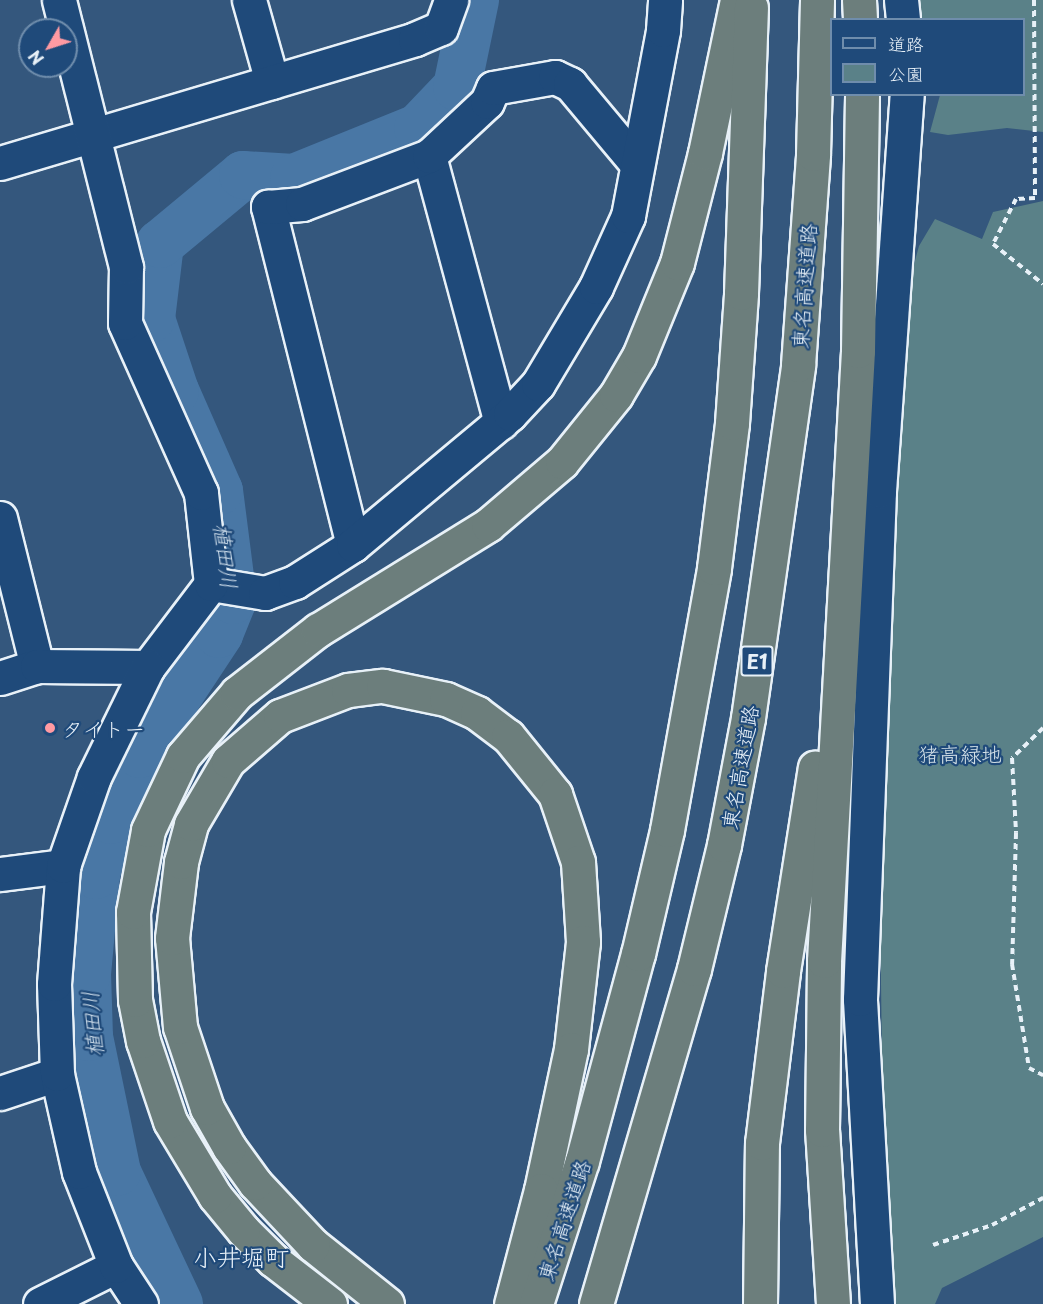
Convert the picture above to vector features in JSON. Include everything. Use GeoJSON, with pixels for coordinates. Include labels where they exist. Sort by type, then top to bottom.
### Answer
{"type":"FeatureCollection","features":[{"type":"Feature","properties":{"kind":"highway"},"geometry":{"type":"LineString","coordinates":[[330,1304],[273,1260],[243,1230],[215,1196],[170,1121],[143,1041],[135,1000],[134,912],[148,830],[183,756],[237,693],[318,630],[488,525],[562,462],[616,395],[639,356],[677,262],[705,153],[737,0]]}},
{"type":"Feature","properties":{"kind":"highway","name":"東名高速道路"},"geometry":{"type":"LineString","coordinates":[[536,1304],[582,1161],[638,954],[667,830],[714,568],[732,423],[741,293],[752,0]]}},
{"type":"Feature","properties":{"kind":"highway","name":"東名高速道路"},"geometry":{"type":"LineString","coordinates":[[596,1304],[694,969],[724,845],[748,718],[798,366],[813,154],[817,0]]}},
{"type":"Feature","properties":{"kind":"highway"},"geometry":{"type":"LineString","coordinates":[[859,0],[860,18]]}},
{"type":"Feature","properties":{"kind":"highway"},"geometry":{"type":"LineString","coordinates":[[833,1304],[823,1152],[822,1059],[844,588],[858,351],[862,96]]}},
{"type":"Feature","properties":{"kind":"highway"},"geometry":{"type":"LineString","coordinates":[[760,1304],[762,1143],[770,1076],[844,588]]}},
{"type":"Feature","properties":{"kind":"highway"},"geometry":{"type":"LineString","coordinates":[[387,1304],[305,1237],[255,1183],[229,1148],[207,1107],[180,1027],[172,938],[181,862],[191,824],[228,762],[280,716],[336,693],[383,686],[446,699],[477,713],[508,736],[555,794],[578,862],[583,942],[571,1049],[541,1190],[511,1304]]}},
{"type":"Feature","properties":{"kind":"street"},"geometry":{"type":"LineString","coordinates":[[59,0],[126,267],[125,322],[201,493],[227,587]]}},
{"type":"Feature","properties":{"kind":"street"},"geometry":{"type":"LineString","coordinates":[[249,0],[272,82]]}},
{"type":"Feature","properties":{"kind":"street"},"geometry":{"type":"LineString","coordinates":[[0,164],[441,28],[451,0]]}},
{"type":"Feature","properties":{"kind":"street"},"geometry":{"type":"LineString","coordinates":[[227,587],[265,593],[295,582],[353,545],[501,422],[538,384],[596,287],[628,216],[663,30],[665,0]]}},
{"type":"Feature","properties":{"kind":"street"},"geometry":{"type":"LineString","coordinates":[[901,0],[903,18]]}},
{"type":"Feature","properties":{"kind":"street"},"geometry":{"type":"LineString","coordinates":[[353,545],[268,207],[302,204],[429,156],[487,102],[492,88],[555,77],[570,84],[636,164]]}},
{"type":"Feature","properties":{"kind":"street"},"geometry":{"type":"LineString","coordinates":[[877,1304],[860,999],[879,491],[907,96]]}},
{"type":"Feature","properties":{"kind":"street"},"geometry":{"type":"LineString","coordinates":[[429,156],[501,422]]}},
{"type":"Feature","properties":{"kind":"street"},"geometry":{"type":"LineString","coordinates":[[0,518],[37,666]]}},
{"type":"Feature","properties":{"kind":"street"},"geometry":{"type":"LineString","coordinates":[[141,1304],[116,1266],[80,1172],[57,1074],[54,984],[63,866],[94,777],[148,667],[227,587]]}},
{"type":"Feature","properties":{"kind":"street"},"geometry":{"type":"LineString","coordinates":[[0,678],[37,666],[148,667]]}},
{"type":"Feature","properties":{"kind":"street"},"geometry":{"type":"LineString","coordinates":[[0,873],[63,866]]}},
{"type":"Feature","properties":{"kind":"street"},"geometry":{"type":"LineString","coordinates":[[0,1094],[57,1074]]}},
{"type":"Feature","properties":{"kind":"street"},"geometry":{"type":"LineString","coordinates":[[40,1304],[116,1266]]}},
{"type":"Feature","properties":{"kind":"path"},"geometry":{"type":"LineString","coordinates":[[1034,0],[1035,198],[1016,199],[993,244],[1043,284]]}},
{"type":"Feature","properties":{"kind":"path"},"geometry":{"type":"LineString","coordinates":[[1043,728],[1012,758],[1016,833],[1012,964],[1029,1068],[1043,1075]]}},
{"type":"Feature","properties":{"kind":"path"},"geometry":{"type":"LineString","coordinates":[[933,1245],[992,1225],[1043,1198]]}},
{"type":"Feature","properties":{"kind":"green space"},"geometry":{"type":"Polygon","coordinates":[[[918,0],[1043,0],[1043,132],[1007,128],[948,135],[930,132],[940,96],[1025,96],[1025,18],[919,18],[918,0]]]}},
{"type":"Feature","properties":{"kind":"green space","name":"猪高緑地"},"geometry":{"type":"Polygon","coordinates":[[[1043,201],[1043,1237],[942,1288],[935,1304],[895,1304],[883,1146],[878,737],[901,312],[919,246],[935,219],[982,239],[993,212],[1043,201]]]}},
{"type":"Feature","properties":{"kind":"waterway","name":"植田川"},"geometry":{"type":"LineString","coordinates":[[179,1304],[117,1172],[89,1037],[87,974],[96,875],[111,820],[140,754],[219,634],[233,600],[219,491],[175,391],[151,319],[160,244],[243,175],[294,178],[418,128],[457,87],[475,0]]}},
{"type":"Feature","properties":{"kind":"place","name":"タイトー"},"geometry":{"type":"Point","coordinates":[50,728]}},
{"type":"Feature","properties":{"kind":"district","name":"小井堀町"},"geometry":{"type":"Point","coordinates":[241,1257]}}]}
